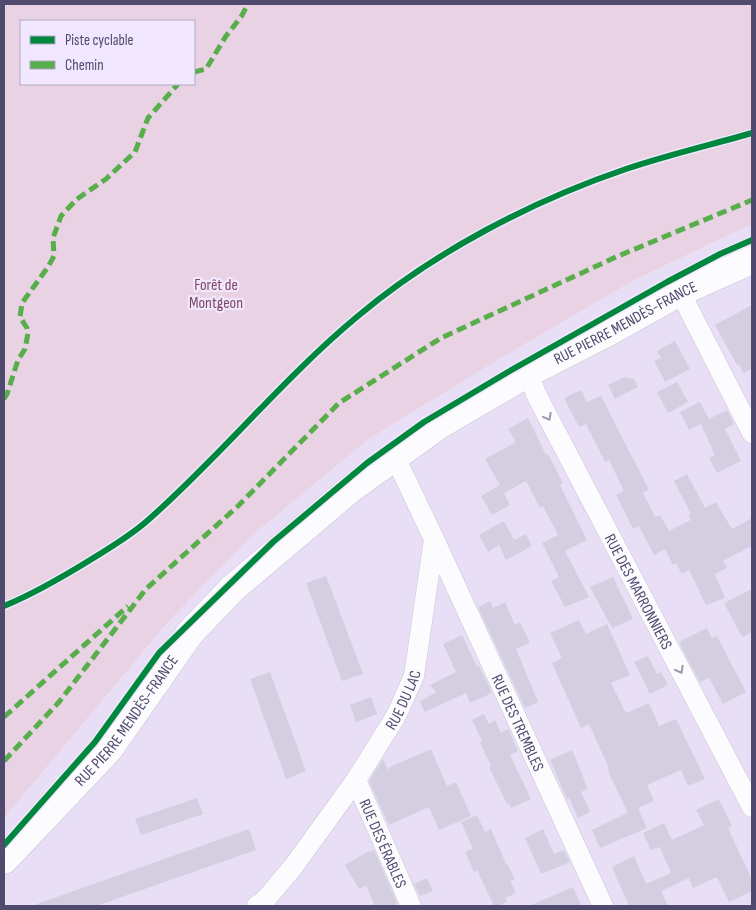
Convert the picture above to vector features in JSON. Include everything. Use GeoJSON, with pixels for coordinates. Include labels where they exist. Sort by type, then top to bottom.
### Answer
{"type":"FeatureCollection","features":[{"type":"Feature","properties":{"kind":"main road","name":"RUE PIERRE MENDÈS-FRANCE"},"geometry":{"type":"LineString","coordinates":[[4,860],[108,749],[190,634],[232,589],[349,490],[439,425],[528,373],[680,292],[752,260]]}},
{"type":"Feature","properties":{"kind":"street"},"geometry":{"type":"LineString","coordinates":[[680,292],[752,433]]}},
{"type":"Feature","properties":{"kind":"street","name":"RUE DES MARRONNIERS"},"geometry":{"type":"LineString","coordinates":[[528,373],[537,396],[752,807]]}},
{"type":"Feature","properties":{"kind":"street"},"geometry":{"type":"LineString","coordinates":[[395,457],[434,539]]}},
{"type":"Feature","properties":{"kind":"street","name":"RUE DU LAC"},"geometry":{"type":"LineString","coordinates":[[257,906],[266,899],[293,867],[356,780],[396,716],[414,676],[434,539]]}},
{"type":"Feature","properties":{"kind":"street","name":"RUE DES TREMBLES"},"geometry":{"type":"LineString","coordinates":[[434,539],[603,906]]}},
{"type":"Feature","properties":{"kind":"street","name":"RUE DES ÉRABLES"},"geometry":{"type":"LineString","coordinates":[[356,780],[410,906]]}},
{"type":"Feature","properties":{"kind":"shaded area"},"geometry":{"type":"Polygon","coordinates":[[[752,225],[752,906],[4,906],[4,818],[167,623],[249,538],[370,438],[499,359],[634,280],[752,225]]]}},
{"type":"Feature","properties":{"kind":"green space","name":"Forêt de Montgeon"},"geometry":{"type":"Polygon","coordinates":[[[4,4],[752,4],[752,225],[634,280],[499,359],[370,438],[249,538],[167,623],[4,818],[4,4]]]}},
{"type":"Feature","properties":{"kind":"building"},"geometry":{"type":"Polygon","coordinates":[[[752,305],[752,369],[743,373],[715,325],[752,305]]]}},
{"type":"Feature","properties":{"kind":"building"},"geometry":{"type":"Polygon","coordinates":[[[675,341],[690,369],[665,382],[654,361],[661,358],[657,351],[675,341]]]}},
{"type":"Feature","properties":{"kind":"building"},"geometry":{"type":"Polygon","coordinates":[[[625,377],[634,379],[638,387],[615,399],[608,385],[625,377]]]}},
{"type":"Feature","properties":{"kind":"building"},"geometry":{"type":"Polygon","coordinates":[[[677,382],[688,402],[668,413],[657,392],[677,382]]]}},
{"type":"Feature","properties":{"kind":"building"},"geometry":{"type":"Polygon","coordinates":[[[581,390],[587,402],[601,396],[649,490],[643,493],[655,517],[660,515],[669,531],[691,520],[688,516],[691,514],[674,481],[687,474],[705,508],[716,502],[732,529],[752,518],[752,546],[723,561],[727,568],[715,574],[725,598],[706,605],[689,570],[682,574],[676,563],[673,565],[665,549],[654,555],[639,526],[633,529],[616,495],[624,491],[609,460],[605,462],[586,424],[579,427],[564,398],[581,390]]]}},
{"type":"Feature","properties":{"kind":"building"},"geometry":{"type":"Polygon","coordinates":[[[700,402],[709,419],[727,410],[734,424],[725,429],[741,461],[717,473],[709,458],[715,455],[701,424],[706,421],[689,430],[680,412],[700,402]]]}},
{"type":"Feature","properties":{"kind":"building"},"geometry":{"type":"Polygon","coordinates":[[[528,418],[546,455],[548,454],[563,483],[560,485],[587,540],[565,551],[589,597],[565,607],[551,581],[559,577],[542,543],[558,535],[543,506],[540,508],[526,481],[504,493],[510,505],[492,515],[481,496],[500,485],[485,459],[516,442],[508,429],[528,418]]]}},
{"type":"Feature","properties":{"kind":"building"},"geometry":{"type":"Polygon","coordinates":[[[504,521],[514,540],[526,534],[532,546],[506,560],[499,545],[488,552],[479,535],[504,521]]]}},
{"type":"Feature","properties":{"kind":"building"},"geometry":{"type":"Polygon","coordinates":[[[326,576],[363,674],[342,681],[306,583],[326,576]]]}},
{"type":"Feature","properties":{"kind":"building"},"geometry":{"type":"Polygon","coordinates":[[[613,577],[633,619],[612,628],[590,587],[613,577]]]}},
{"type":"Feature","properties":{"kind":"building"},"geometry":{"type":"Polygon","coordinates":[[[752,589],[752,632],[742,637],[724,603],[752,589]]]}},
{"type":"Feature","properties":{"kind":"building"},"geometry":{"type":"Polygon","coordinates":[[[490,601],[493,608],[505,602],[515,625],[520,622],[530,643],[516,649],[538,702],[525,708],[478,607],[490,601]]]}},
{"type":"Feature","properties":{"kind":"building"},"geometry":{"type":"Polygon","coordinates":[[[579,620],[586,634],[607,624],[630,675],[611,683],[626,713],[649,703],[659,726],[676,719],[705,779],[688,786],[681,770],[647,785],[654,801],[638,808],[647,828],[600,848],[592,830],[628,813],[607,769],[609,768],[589,724],[581,728],[552,663],[562,658],[550,633],[579,620]]]}},
{"type":"Feature","properties":{"kind":"building"},"geometry":{"type":"Polygon","coordinates":[[[707,628],[712,638],[717,636],[746,692],[723,704],[709,678],[700,682],[679,642],[707,628]]]}},
{"type":"Feature","properties":{"kind":"building"},"geometry":{"type":"Polygon","coordinates":[[[462,635],[492,693],[470,703],[466,693],[425,712],[420,702],[436,692],[430,685],[456,672],[443,644],[462,635]]]}},
{"type":"Feature","properties":{"kind":"building"},"geometry":{"type":"Polygon","coordinates":[[[648,656],[657,674],[661,672],[668,685],[650,694],[634,662],[648,656]]]}},
{"type":"Feature","properties":{"kind":"building"},"geometry":{"type":"Polygon","coordinates":[[[270,672],[306,771],[286,779],[250,679],[270,672]]]}},
{"type":"Feature","properties":{"kind":"building"},"geometry":{"type":"Polygon","coordinates":[[[371,697],[377,714],[356,722],[350,705],[371,697]]]}},
{"type":"Feature","properties":{"kind":"building"},"geometry":{"type":"Polygon","coordinates":[[[484,714],[489,724],[495,720],[501,733],[508,729],[518,751],[510,755],[531,799],[511,808],[509,803],[507,804],[489,767],[491,766],[480,743],[482,741],[472,720],[484,714]]]}},
{"type":"Feature","properties":{"kind":"building"},"geometry":{"type":"Polygon","coordinates":[[[431,749],[447,786],[456,782],[471,816],[439,830],[429,807],[389,825],[370,780],[383,759],[388,770],[390,767],[431,749]]]}},
{"type":"Feature","properties":{"kind":"building"},"geometry":{"type":"Polygon","coordinates":[[[572,750],[588,789],[581,792],[590,812],[578,818],[569,798],[567,799],[550,760],[572,750]]]}},
{"type":"Feature","properties":{"kind":"building"},"geometry":{"type":"Polygon","coordinates":[[[197,798],[203,814],[141,835],[135,819],[197,798]]]}},
{"type":"Feature","properties":{"kind":"building"},"geometry":{"type":"Polygon","coordinates":[[[719,799],[732,826],[728,828],[752,880],[752,891],[729,902],[717,877],[693,888],[689,878],[661,891],[668,906],[629,906],[612,867],[634,856],[646,884],[671,873],[660,847],[651,850],[643,833],[664,823],[672,840],[704,825],[696,810],[719,799]]]}},
{"type":"Feature","properties":{"kind":"building"},"geometry":{"type":"Polygon","coordinates":[[[477,815],[485,832],[491,829],[507,866],[515,879],[510,881],[516,893],[505,898],[507,901],[499,906],[494,906],[477,870],[474,872],[465,852],[473,849],[461,822],[477,815]]]}},
{"type":"Feature","properties":{"kind":"building"},"geometry":{"type":"Polygon","coordinates":[[[249,829],[256,850],[96,906],[37,906],[37,904],[249,829]]]}},
{"type":"Feature","properties":{"kind":"building"},"geometry":{"type":"Polygon","coordinates":[[[543,829],[554,854],[564,850],[570,862],[541,874],[525,838],[543,829]]]}},
{"type":"Feature","properties":{"kind":"building"},"geometry":{"type":"Polygon","coordinates":[[[374,850],[397,903],[393,906],[375,906],[366,885],[359,889],[345,865],[374,850]]]}},
{"type":"Feature","properties":{"kind":"building"},"geometry":{"type":"Polygon","coordinates":[[[427,878],[433,891],[420,896],[414,884],[427,878]]]}},
{"type":"Feature","properties":{"kind":"building"},"geometry":{"type":"Polygon","coordinates":[[[573,887],[581,906],[529,906],[573,887]]]}},
{"type":"Feature","properties":{"kind":"marked path"},"geometry":{"type":"LineString","coordinates":[[195,72],[206,69],[248,4]]}},
{"type":"Feature","properties":{"kind":"marked path"},"geometry":{"type":"LineString","coordinates":[[4,399],[18,360],[25,349],[28,333],[20,317],[22,303],[54,256],[53,238],[61,216],[77,199],[106,179],[135,152],[148,118],[177,85]]}},
{"type":"Feature","properties":{"kind":"marked path"},"geometry":{"type":"LineString","coordinates":[[4,761],[59,702],[146,589],[238,506],[339,403],[441,338],[616,257],[752,200]]}},
{"type":"Feature","properties":{"kind":"marked path"},"geometry":{"type":"LineString","coordinates":[[4,717],[128,606]]}},
{"type":"Feature","properties":{"kind":"cycle path"},"geometry":{"type":"LineString","coordinates":[[4,606],[62,577],[141,526],[174,496],[330,340],[387,293],[451,250],[485,230],[555,196],[591,182],[657,159],[752,133]]}},
{"type":"Feature","properties":{"kind":"cycle path"},"geometry":{"type":"LineString","coordinates":[[4,845],[95,742],[159,653],[273,542],[367,463],[424,422],[508,372],[667,282],[720,254],[752,240]]}}]}
